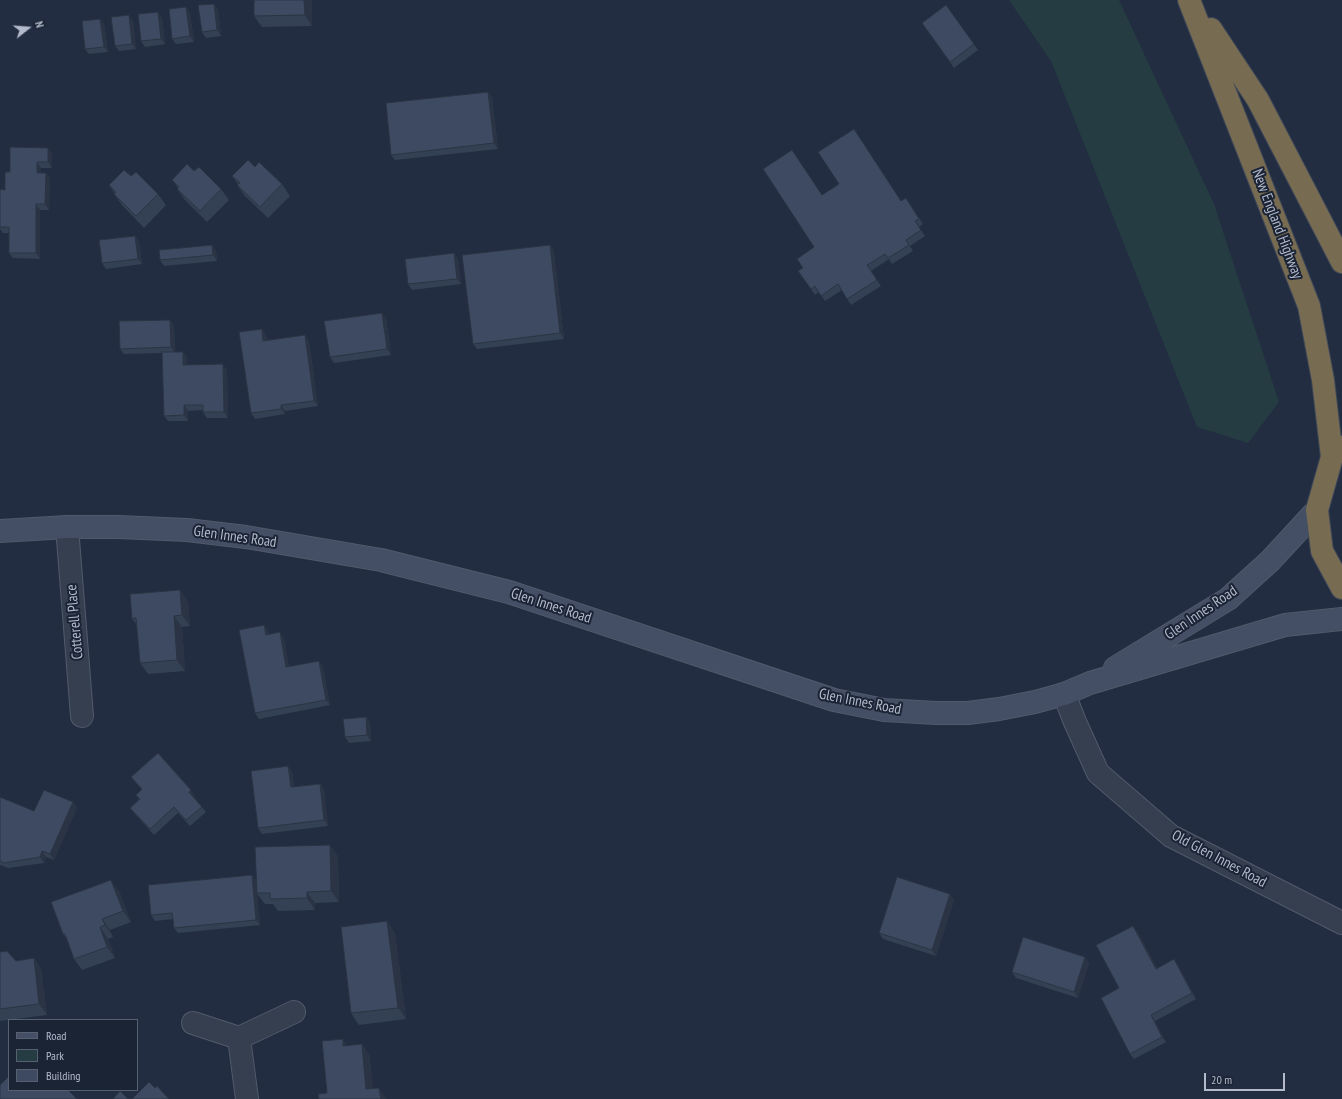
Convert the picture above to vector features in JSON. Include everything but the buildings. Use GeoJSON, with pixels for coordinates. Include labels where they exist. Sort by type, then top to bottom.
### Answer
{"type":"FeatureCollection","features":[{"type":"Feature","properties":{"kind":"highway","name":"New England Highway"},"geometry":{"type":"LineString","coordinates":[[1190,0],[1258,100],[1342,262]]}},
{"type":"Feature","properties":{"kind":"highway","name":"New England Highway"},"geometry":{"type":"LineString","coordinates":[[1190,0],[1309,306],[1337,452]]}},
{"type":"Feature","properties":{"kind":"highway"},"geometry":{"type":"LineString","coordinates":[[1337,452],[1317,510],[1322,551],[1342,588]]}},
{"type":"Feature","properties":{"kind":"main road","name":"Glen Innes Road"},"geometry":{"type":"LineString","coordinates":[[1090,683],[1228,599],[1270,561],[1317,510]]}},
{"type":"Feature","properties":{"kind":"main road","name":"Glen Innes Road"},"geometry":{"type":"LineString","coordinates":[[0,530],[67,527],[119,527],[187,530],[246,537],[380,560],[509,592],[834,700],[884,710],[968,713],[1035,702],[1064,694],[1090,683],[1285,625],[1342,619]]}},
{"type":"Feature","properties":{"kind":"street","name":"Cotterell Place"},"geometry":{"type":"LineString","coordinates":[[67,527],[82,716]]}},
{"type":"Feature","properties":{"kind":"street","name":"Old Glen Innes Road"},"geometry":{"type":"LineString","coordinates":[[1064,694],[1098,773],[1171,836],[1342,923]]}},
{"type":"Feature","properties":{"kind":"street"},"geometry":{"type":"LineString","coordinates":[[193,1023],[239,1038],[294,1012]]}},
{"type":"Feature","properties":{"kind":"street"},"geometry":{"type":"LineString","coordinates":[[239,1038],[247,1099]]}},
{"type":"Feature","properties":{"kind":"green space"},"geometry":{"type":"Polygon","coordinates":[[[1009,0],[1119,0],[1214,204],[1279,402],[1248,443],[1197,427],[1051,61],[1009,0]]]}}]}
